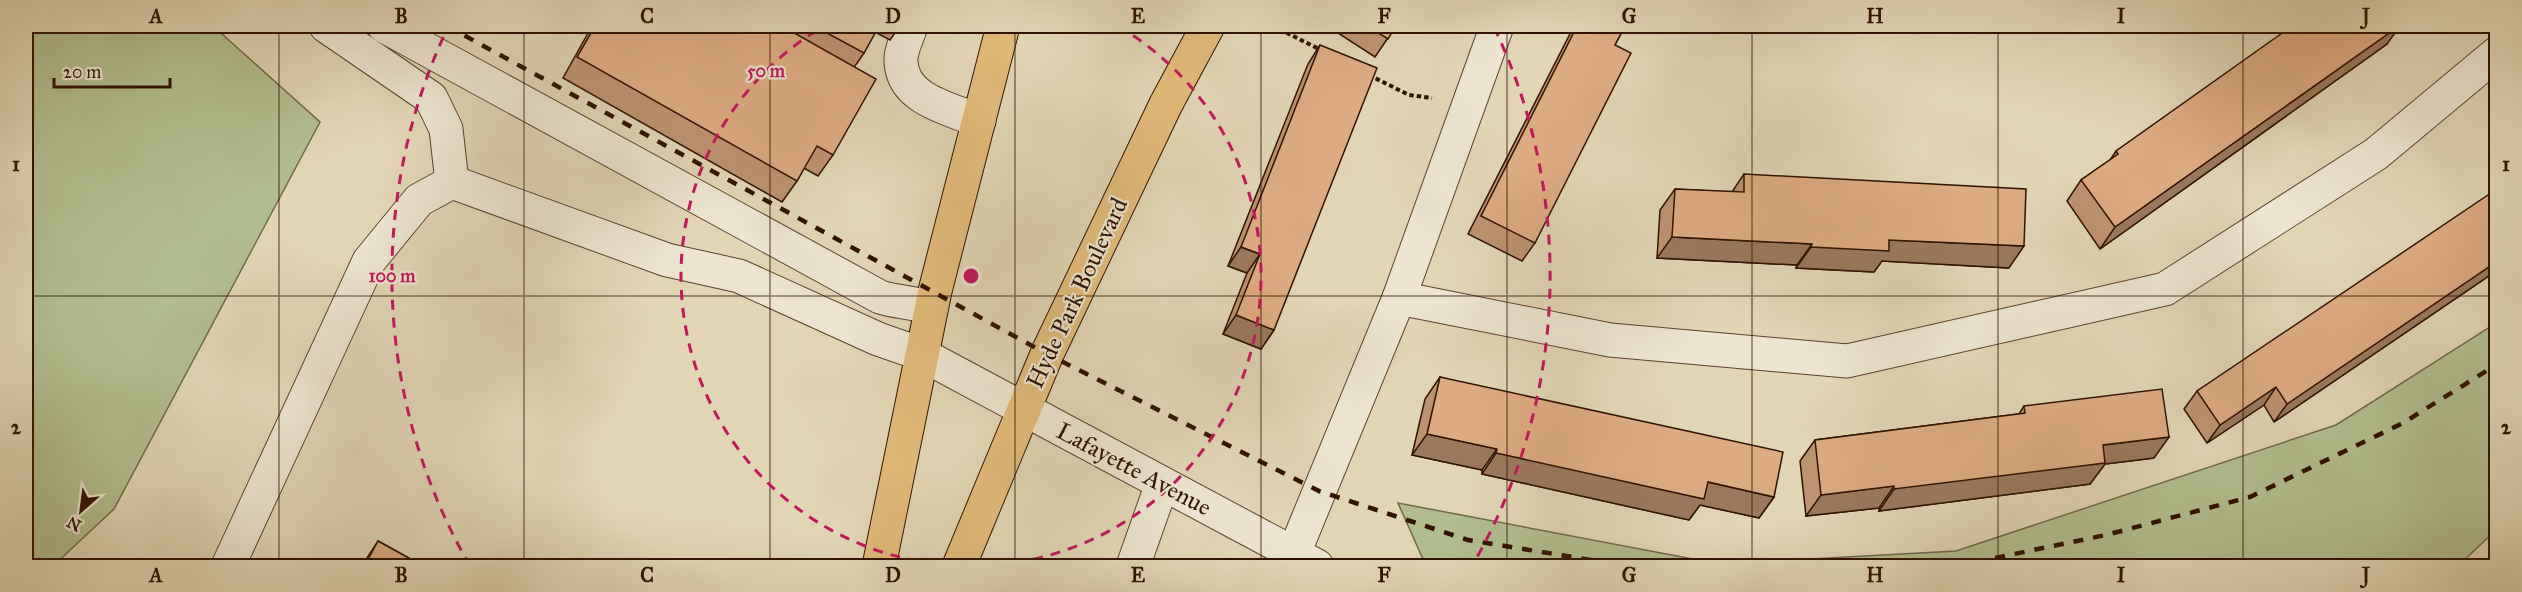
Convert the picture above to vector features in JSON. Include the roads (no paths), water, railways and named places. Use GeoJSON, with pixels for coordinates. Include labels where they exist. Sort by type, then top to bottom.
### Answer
{"type":"FeatureCollection","features":[{"type":"Feature","properties":{"kind":"main road"},"geometry":{"type":"LineString","coordinates":[[879,567],[931,309],[1003,26]]}},
{"type":"Feature","properties":{"kind":"main road","name":"Hyde Park Boulevard"},"geometry":{"type":"LineString","coordinates":[[959,567],[1047,354],[1151,136],[1208,26]]}},
{"type":"Feature","properties":{"kind":"street"},"geometry":{"type":"LineString","coordinates":[[228,567],[369,261],[419,200],[452,182],[446,129],[431,98],[326,26]]}},
{"type":"Feature","properties":{"kind":"street"},"geometry":{"type":"LineString","coordinates":[[384,26],[880,297],[890,301],[916,302],[931,309]]}},
{"type":"Feature","properties":{"kind":"street"},"geometry":{"type":"LineString","coordinates":[[911,26],[900,60],[906,83],[920,96],[979,121]]}},
{"type":"Feature","properties":{"kind":"street"},"geometry":{"type":"LineString","coordinates":[[1305,560],[1497,26]]}},
{"type":"Feature","properties":{"kind":"street"},"geometry":{"type":"LineString","coordinates":[[1399,298],[1610,340],[1847,361],[2165,289],[2376,154],[2496,54]]}},
{"type":"Feature","properties":{"kind":"street","name":"Lafayette Avenue"},"geometry":{"type":"LineString","coordinates":[[452,182],[667,260],[739,276],[878,339],[921,354],[1023,411],[1305,560]]}},
{"type":"Feature","properties":{"kind":"street"},"geometry":{"type":"LineString","coordinates":[[1133,567],[1162,484]]}},
{"type":"Feature","properties":{"kind":"railway"},"geometry":{"type":"LineString","coordinates":[[447,26],[1047,354],[1319,491],[1468,540],[1628,566]]}},
{"type":"Feature","properties":{"kind":"railway"},"geometry":{"type":"LineString","coordinates":[[1956,566],[2106,535],[2250,497],[2403,423],[2496,365]]}}]}
